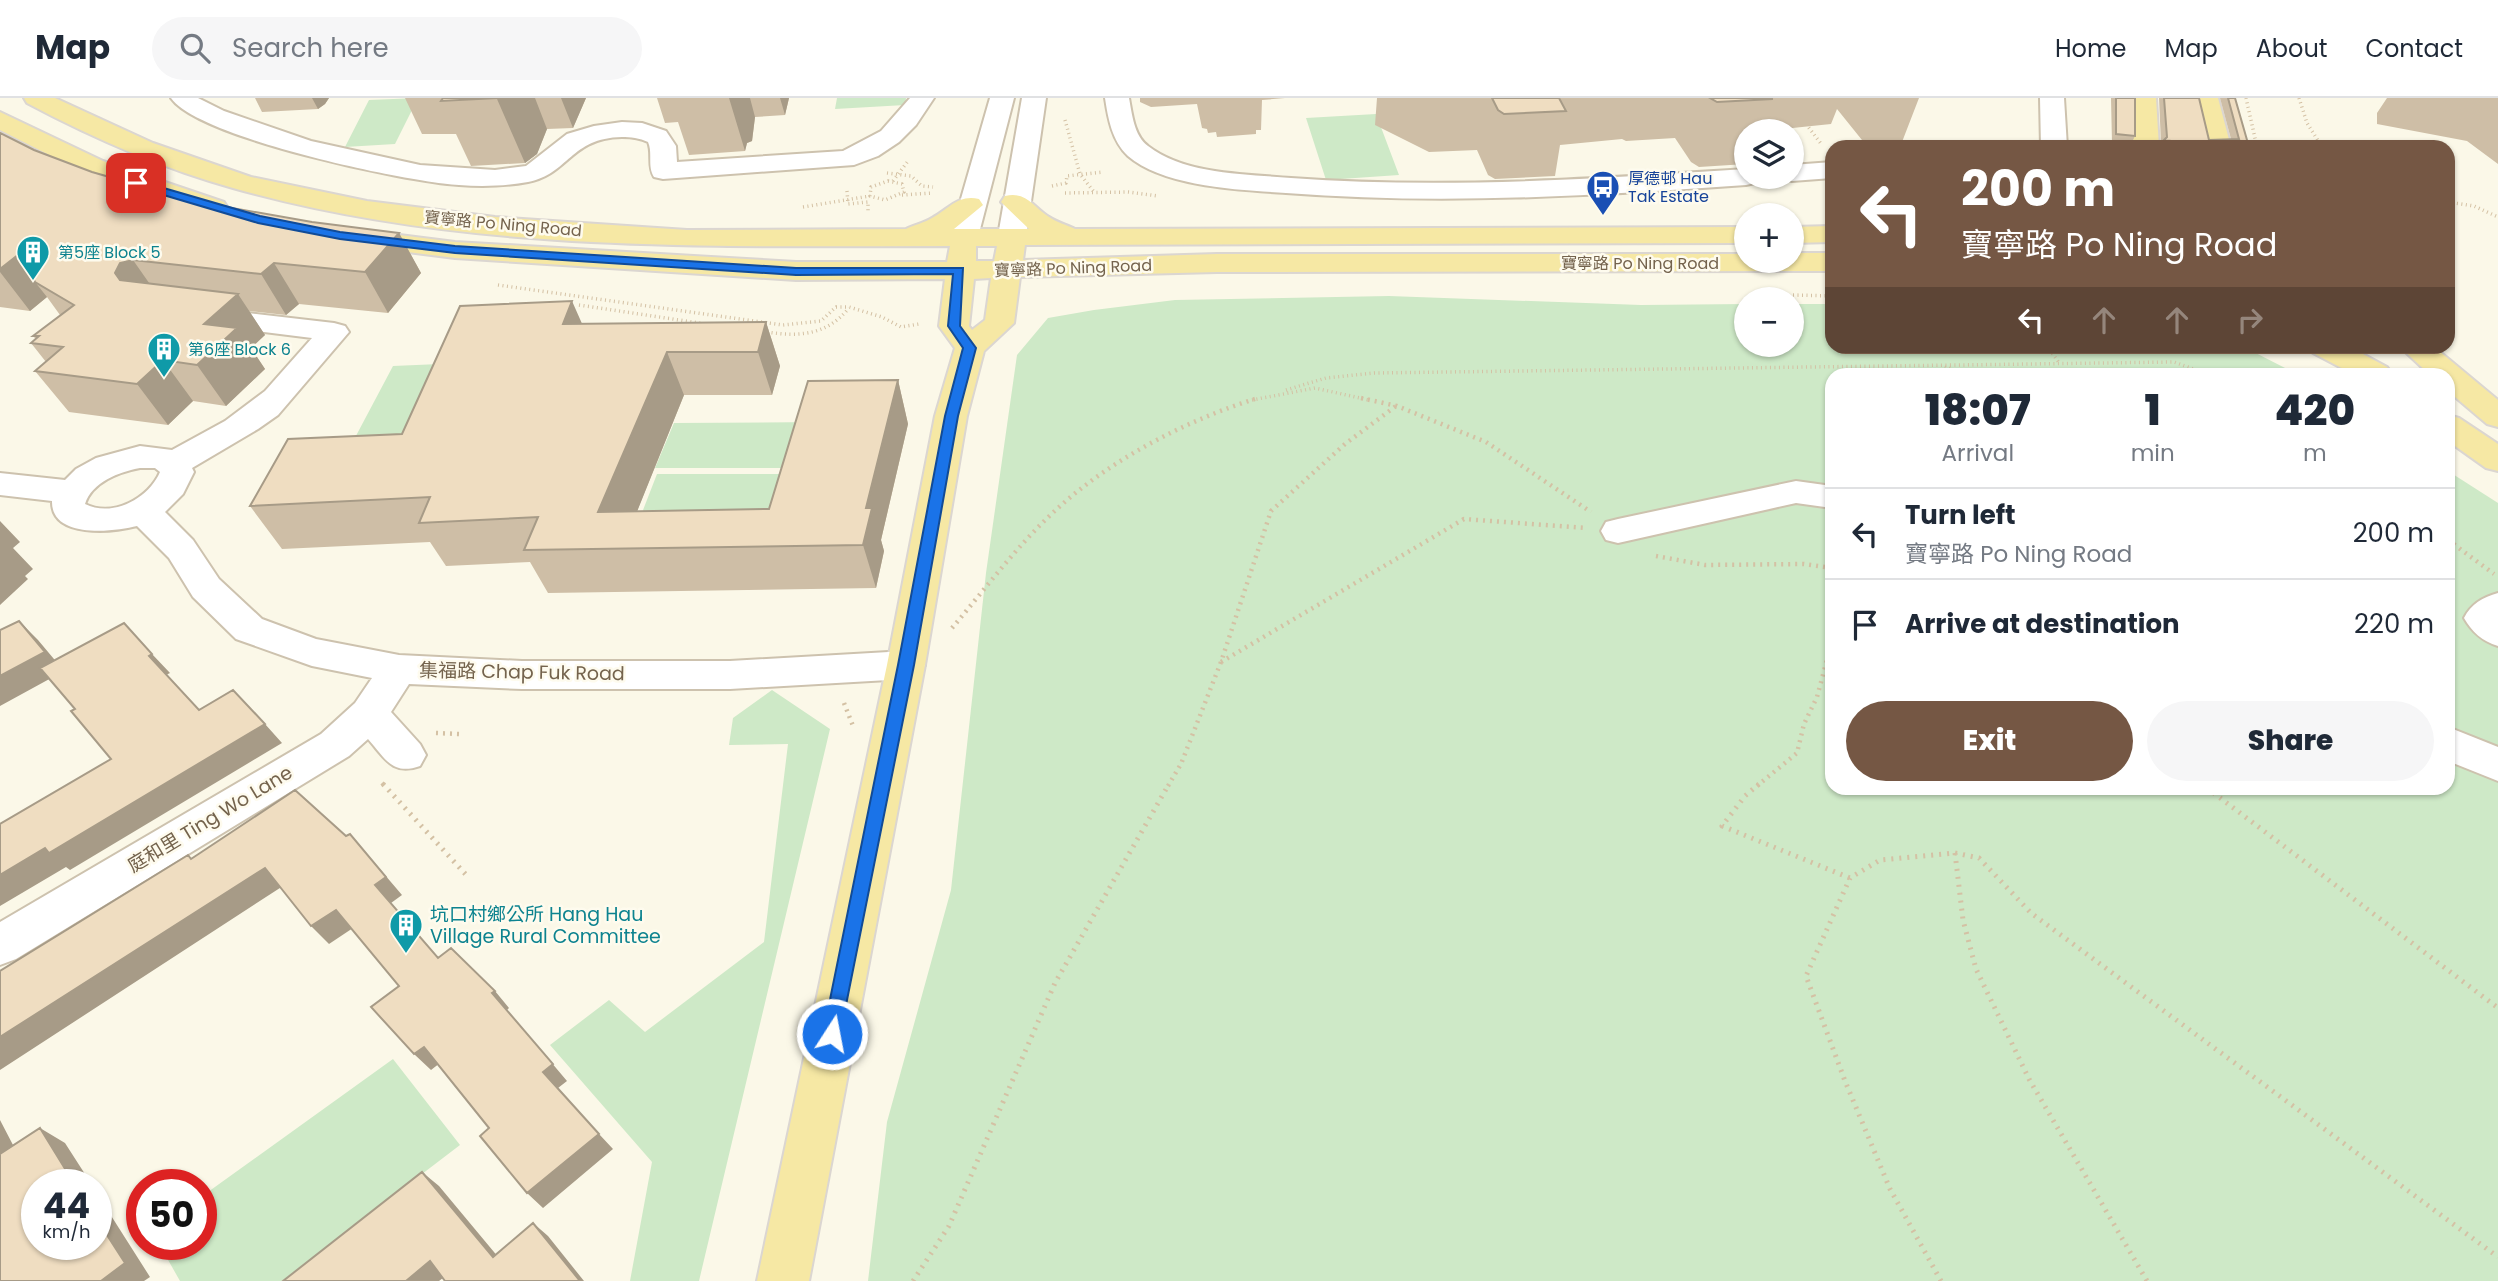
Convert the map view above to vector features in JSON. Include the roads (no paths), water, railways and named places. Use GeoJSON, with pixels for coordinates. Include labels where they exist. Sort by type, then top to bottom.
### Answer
{"type":"FeatureCollection","features":[{"type":"Feature","properties":{"kind":"main road","name":"寶寧路 Po Ning Road"},"geometry":{"type":"LineString","coordinates":[[36,98],[134,146],[182,164],[289,194],[386,212],[518,228],[687,238],[1734,235]]}},
{"type":"Feature","properties":{"kind":"main road"},"geometry":{"type":"LineString","coordinates":[[2144,98],[2146,140]]}},
{"type":"Feature","properties":{"kind":"main road"},"geometry":{"type":"LineString","coordinates":[[2206,98],[2216,140]]}},
{"type":"Feature","properties":{"kind":"main road"},"geometry":{"type":"LineString","coordinates":[[5,125],[126,179],[245,216]]}},
{"type":"Feature","properties":{"kind":"main road"},"geometry":{"type":"LineString","coordinates":[[1015,202],[1040,224],[1073,236]]}},
{"type":"Feature","properties":{"kind":"main road"},"geometry":{"type":"LineString","coordinates":[[904,238],[941,225],[969,205]]}},
{"type":"Feature","properties":{"kind":"main road","name":"寶寧路 Po Ning Road"},"geometry":{"type":"LineString","coordinates":[[326,233],[455,250],[646,263],[796,271],[959,271],[1006,284],[1032,280],[1062,269],[1231,263],[1825,262]]}},
{"type":"Feature","properties":{"kind":"main road"},"geometry":{"type":"LineString","coordinates":[[1804,234],[1825,234]]}},
{"type":"Feature","properties":{"kind":"main road"},"geometry":{"type":"LineString","coordinates":[[783,1281],[908,655],[951,416],[970,348],[999,323],[1012,236]]}},
{"type":"Feature","properties":{"kind":"main road"},"geometry":{"type":"LineString","coordinates":[[964,237],[954,326],[970,348]]}},
{"type":"Feature","properties":{"kind":"main road"},"geometry":{"type":"LineString","coordinates":[[2339,354],[2365,368]]}},
{"type":"Feature","properties":{"kind":"main road"},"geometry":{"type":"LineString","coordinates":[[2423,354],[2440,368]]}},
{"type":"Feature","properties":{"kind":"main road"},"geometry":{"type":"LineString","coordinates":[[2455,381],[2498,417]]}},
{"type":"Feature","properties":{"kind":"main road"},"geometry":{"type":"LineString","coordinates":[[2455,430],[2498,460]]}},
{"type":"Feature","properties":{"kind":"street"},"geometry":{"type":"LineString","coordinates":[[183,98],[189,104],[224,120],[317,150],[413,171],[480,178],[533,173],[551,163],[555,155],[573,141],[618,130],[646,132],[663,142],[663,171],[845,159],[884,143],[909,121],[922,98]]}},
{"type":"Feature","properties":{"kind":"street"},"geometry":{"type":"LineString","coordinates":[[964,237],[969,205],[990,146],[1002,98]]}},
{"type":"Feature","properties":{"kind":"street"},"geometry":{"type":"LineString","coordinates":[[1012,236],[1015,202],[1034,98]]}},
{"type":"Feature","properties":{"kind":"street"},"geometry":{"type":"LineString","coordinates":[[1117,98],[1125,132],[1136,149],[1177,169],[1235,181],[1353,190],[1462,192],[1734,178]]}},
{"type":"Feature","properties":{"kind":"street"},"geometry":{"type":"LineString","coordinates":[[2052,98],[2054,140]]}},
{"type":"Feature","properties":{"kind":"street"},"geometry":{"type":"LineString","coordinates":[[1804,168],[1825,159]]}},
{"type":"Feature","properties":{"kind":"street"},"geometry":{"type":"LineString","coordinates":[[174,313],[334,332],[260,413],[217,440],[191,450],[174,465]]}},
{"type":"Feature","properties":{"kind":"street"},"geometry":{"type":"LineString","coordinates":[[155,457],[167,459],[177,472],[169,492],[142,510],[107,521],[91,521],[70,511],[68,503],[72,492],[92,473],[124,460],[155,457]]}},
{"type":"Feature","properties":{"kind":"street"},"geometry":{"type":"LineString","coordinates":[[0,484],[72,492]]}},
{"type":"Feature","properties":{"kind":"street"},"geometry":{"type":"LineString","coordinates":[[1618,531],[1796,492],[1825,497]]}},
{"type":"Feature","properties":{"kind":"street","name":"集福路 Chap Fuk Road"},"geometry":{"type":"LineString","coordinates":[[142,510],[181,549],[220,581],[248,629],[312,652],[399,668],[522,675],[735,659],[908,655]]}},
{"type":"Feature","properties":{"kind":"street"},"geometry":{"type":"LineString","coordinates":[[2498,606],[2482,618],[2498,632]]}},
{"type":"Feature","properties":{"kind":"street","name":"庭和里 Ting Wo Lane"},"geometry":{"type":"LineString","coordinates":[[0,945],[335,745],[369,713],[399,668]]}},
{"type":"Feature","properties":{"kind":"street"},"geometry":{"type":"LineString","coordinates":[[369,713],[393,768]]}},
{"type":"Feature","properties":{"kind":"street"},"geometry":{"type":"LineString","coordinates":[[2455,746],[2498,765]]}},
{"type":"Feature","properties":{"kind":"place","name":"厚德邨 Hau Tak Estate"},"geometry":{"type":"Point","coordinates":[1603,217]}},
{"type":"Feature","properties":{"kind":"place","name":"第5座 Block 5"},"geometry":{"type":"Point","coordinates":[33,282]}},
{"type":"Feature","properties":{"kind":"place","name":"第6座 Block 6"},"geometry":{"type":"Point","coordinates":[164,379]}},
{"type":"Feature","properties":{"kind":"place","name":"坑口村鄉公所 Hang Hau Village Rural Committee"},"geometry":{"type":"Point","coordinates":[406,955]}}]}
